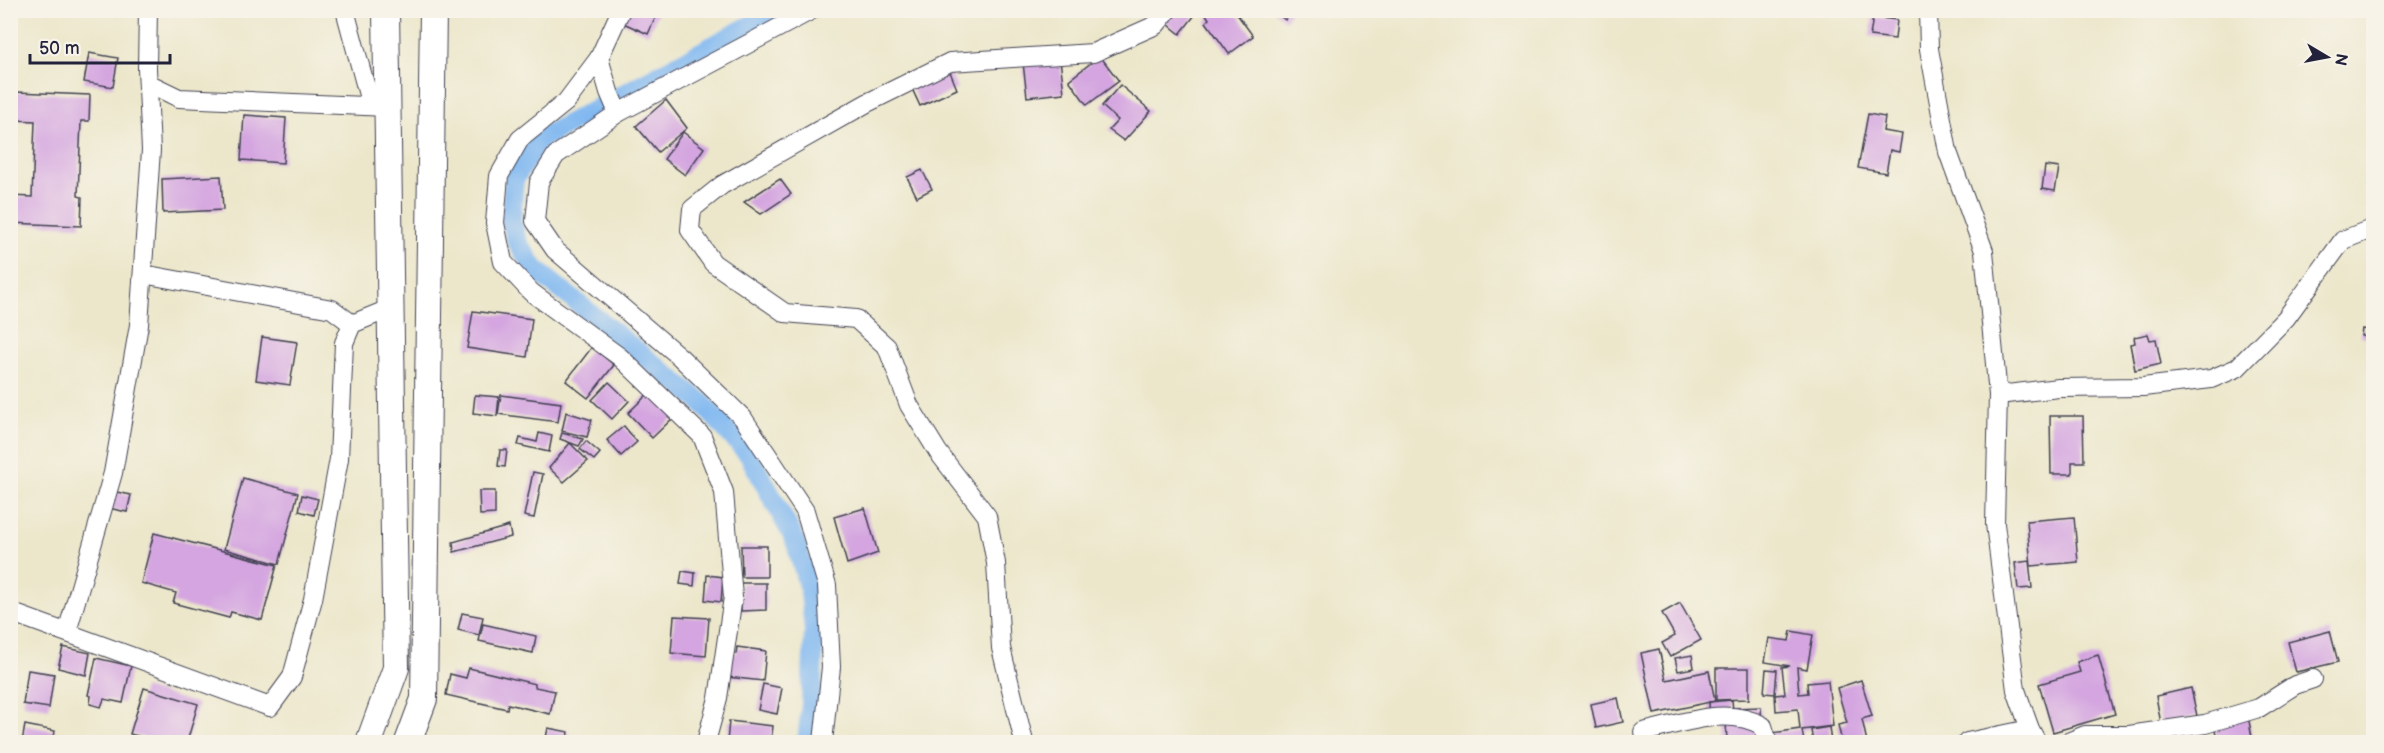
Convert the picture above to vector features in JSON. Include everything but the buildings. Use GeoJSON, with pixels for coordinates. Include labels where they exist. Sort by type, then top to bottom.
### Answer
{"type":"FeatureCollection","features":[{"type":"Feature","properties":{"kind":"main road"},"geometry":{"type":"LineString","coordinates":[[369,742],[396,668],[391,308],[380,107],[386,10]]}},
{"type":"Feature","properties":{"kind":"main road"},"geometry":{"type":"LineString","coordinates":[[408,742],[424,699],[433,10]]}},
{"type":"Feature","properties":{"kind":"street"},"geometry":{"type":"LineString","coordinates":[[67,632],[113,473],[139,325],[151,150],[148,10]]}},
{"type":"Feature","properties":{"kind":"street"},"geometry":{"type":"LineString","coordinates":[[345,10],[361,77],[380,107]]}},
{"type":"Feature","properties":{"kind":"street"},"geometry":{"type":"LineString","coordinates":[[621,10],[599,58],[566,102],[520,139],[499,176],[495,223],[503,262],[531,292],[620,357],[702,436],[724,492],[733,597],[718,698],[706,742]]}},
{"type":"Feature","properties":{"kind":"street"},"geometry":{"type":"LineString","coordinates":[[812,10],[614,104],[556,156],[539,182],[536,221],[555,250],[680,357],[743,418],[805,511],[827,585],[831,667],[823,742]]}},
{"type":"Feature","properties":{"kind":"street"},"geometry":{"type":"LineString","coordinates":[[1024,742],[1001,648],[996,563],[987,516],[938,452],[909,405],[887,347],[856,319],[785,313],[713,262],[690,230],[692,209],[722,185],[867,103],[950,62],[1093,53],[1156,25],[1168,10]]}},
{"type":"Feature","properties":{"kind":"street"},"geometry":{"type":"LineString","coordinates":[[1928,10],[1929,49],[1948,152],[1983,251],[1998,394],[1995,524],[2016,690],[2034,736],[1967,742]]}},
{"type":"Feature","properties":{"kind":"street"},"geometry":{"type":"LineString","coordinates":[[599,58],[614,104]]}},
{"type":"Feature","properties":{"kind":"street"},"geometry":{"type":"LineString","coordinates":[[148,83],[179,98],[380,107]]}},
{"type":"Feature","properties":{"kind":"street"},"geometry":{"type":"LineString","coordinates":[[1998,394],[2059,388],[2143,387],[2211,379],[2237,368],[2286,318],[2343,240],[2373,228]]}},
{"type":"Feature","properties":{"kind":"street"},"geometry":{"type":"LineString","coordinates":[[143,274],[332,309],[352,324]]}},
{"type":"Feature","properties":{"kind":"street"},"geometry":{"type":"LineString","coordinates":[[10,612],[270,707],[292,677],[313,599],[339,459],[344,343],[352,324],[391,308]]}},
{"type":"Feature","properties":{"kind":"street"},"geometry":{"type":"LineString","coordinates":[[2068,742],[2085,735],[2129,735],[2205,724],[2259,708],[2295,685],[2313,679]]}},
{"type":"Feature","properties":{"kind":"street"},"geometry":{"type":"LineString","coordinates":[[1643,732],[1719,716],[1750,719],[1763,726],[1768,742]]}},
{"type":"Feature","properties":{"kind":"waterway"},"geometry":{"type":"LineString","coordinates":[[779,10],[540,139],[514,179],[511,220],[517,242],[535,269],[701,402],[749,455],[795,540],[810,592],[814,630],[807,742]]}}]}
